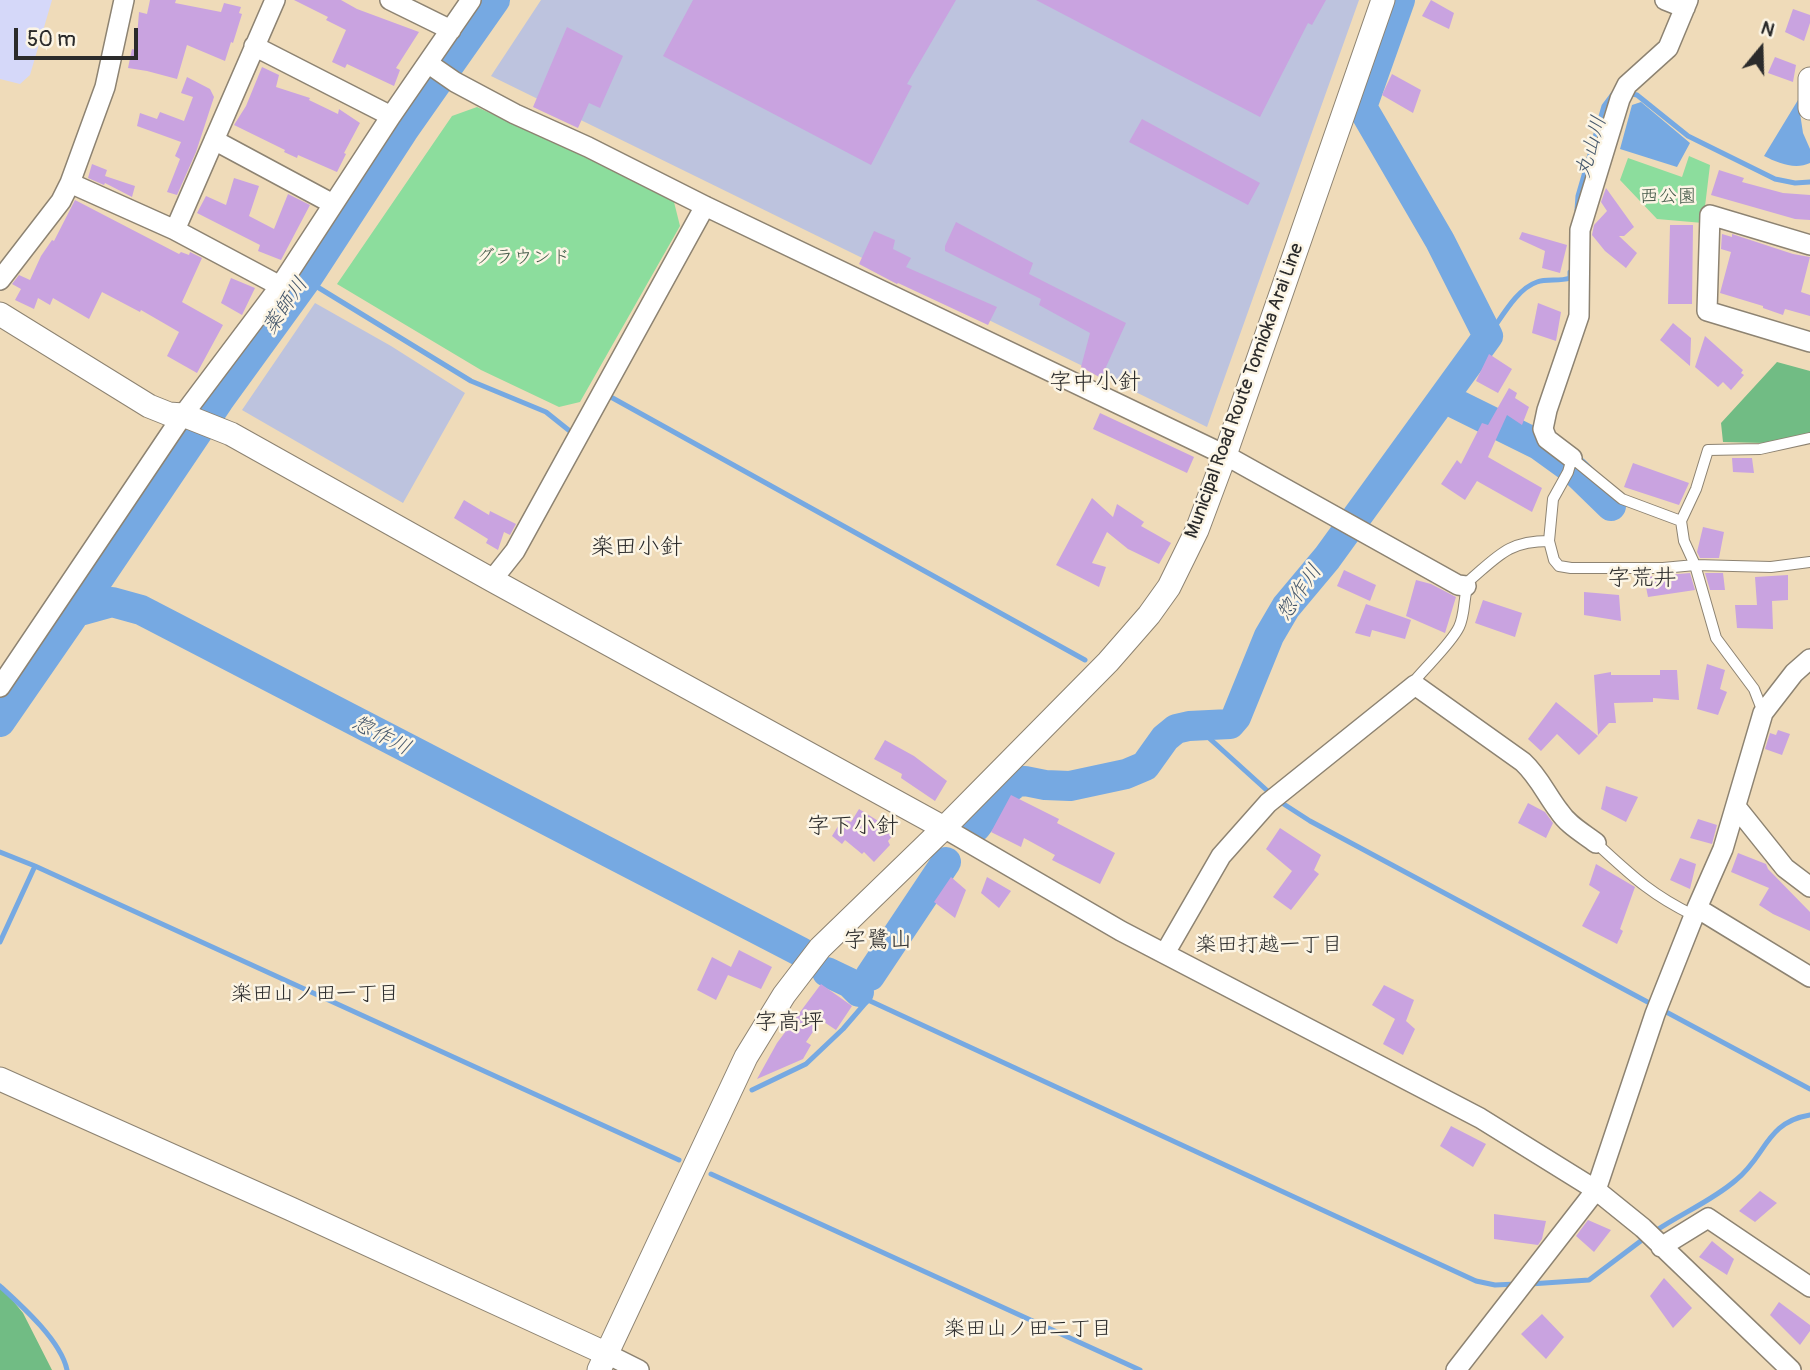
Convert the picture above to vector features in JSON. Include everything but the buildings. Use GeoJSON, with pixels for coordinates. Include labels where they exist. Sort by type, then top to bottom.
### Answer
{"type":"FeatureCollection","features":[{"type":"Feature","properties":{"kind":"street"},"geometry":{"type":"LineString","coordinates":[[0,280],[61,201],[70,183],[105,87],[124,0]]}},
{"type":"Feature","properties":{"kind":"street"},"geometry":{"type":"LineString","coordinates":[[175,230],[275,0]]}},
{"type":"Feature","properties":{"kind":"street"},"geometry":{"type":"LineString","coordinates":[[390,0],[452,30]]}},
{"type":"Feature","properties":{"kind":"street"},"geometry":{"type":"LineString","coordinates":[[0,688],[183,415],[280,286],[391,116],[432,66],[471,0]]}},
{"type":"Feature","properties":{"kind":"street","name":"Municipal Road Route Tomioka Arai Line"},"geometry":{"type":"LineString","coordinates":[[603,1362],[693,1174],[727,1093],[773,1012],[820,948],[944,828],[1108,662],[1149,615],[1169,586],[1184,559],[1226,455],[1383,0]]}},
{"type":"Feature","properties":{"kind":"street"},"geometry":{"type":"LineString","coordinates":[[1570,465],[1547,439],[1543,429],[1579,316],[1580,229],[1609,155],[1624,92],[1668,48],[1686,4],[1665,0]]}},
{"type":"Feature","properties":{"kind":"street"},"geometry":{"type":"LineString","coordinates":[[254,46],[391,116]]}},
{"type":"Feature","properties":{"kind":"street"},"geometry":{"type":"LineString","coordinates":[[432,66],[455,82],[514,114],[588,147],[705,206],[1226,455],[1458,585],[1466,586]]}},
{"type":"Feature","properties":{"kind":"street"},"geometry":{"type":"LineString","coordinates":[[1810,79],[1810,108]]}},
{"type":"Feature","properties":{"kind":"street"},"geometry":{"type":"LineString","coordinates":[[214,140],[333,204]]}},
{"type":"Feature","properties":{"kind":"street"},"geometry":{"type":"LineString","coordinates":[[70,183],[175,230],[280,286]]}},
{"type":"Feature","properties":{"kind":"street"},"geometry":{"type":"LineString","coordinates":[[492,580],[515,551],[705,206]]}},
{"type":"Feature","properties":{"kind":"street"},"geometry":{"type":"LineString","coordinates":[[1810,245],[1710,215],[1707,311],[1810,342]]}},
{"type":"Feature","properties":{"kind":"street"},"geometry":{"type":"LineString","coordinates":[[0,314],[149,406],[169,414],[183,415],[231,434],[944,828],[1121,931],[1480,1118],[1596,1190],[1654,1240],[1791,1370]]}},
{"type":"Feature","properties":{"kind":"street"},"geometry":{"type":"LineString","coordinates":[[1456,1370],[1596,1190],[1659,1006],[1695,912],[1723,849],[1763,713],[1794,673],[1810,659]]}},
{"type":"Feature","properties":{"kind":"street"},"geometry":{"type":"LineString","coordinates":[[1164,953],[1221,856],[1276,797],[1415,685],[1523,762],[1536,774],[1559,812],[1573,827],[1596,843]]}},
{"type":"Feature","properties":{"kind":"street"},"geometry":{"type":"LineString","coordinates":[[1737,808],[1785,868],[1810,887]]}},
{"type":"Feature","properties":{"kind":"street"},"geometry":{"type":"LineString","coordinates":[[1695,912],[1810,977]]}},
{"type":"Feature","properties":{"kind":"street"},"geometry":{"type":"LineString","coordinates":[[0,1079],[279,1203],[603,1362],[639,1370]]}},
{"type":"Feature","properties":{"kind":"street"},"geometry":{"type":"LineString","coordinates":[[1654,1240],[1708,1218],[1810,1287]]}},
{"type":"Feature","properties":{"kind":"lane"},"geometry":{"type":"LineString","coordinates":[[1763,713],[1754,689],[1716,638],[1695,565],[1684,541],[1681,521],[1696,489],[1708,450],[1743,451],[1810,438]]}},
{"type":"Feature","properties":{"kind":"lane"},"geometry":{"type":"LineString","coordinates":[[1681,521],[1622,499],[1570,465],[1553,499],[1549,541],[1554,561],[1559,566],[1771,567],[1810,562]]}},
{"type":"Feature","properties":{"kind":"lane"},"geometry":{"type":"LineString","coordinates":[[1415,685],[1417,678],[1459,628],[1467,600],[1466,586],[1470,580],[1507,549],[1531,541],[1549,541]]}},
{"type":"Feature","properties":{"kind":"lane"},"geometry":{"type":"LineString","coordinates":[[1596,843],[1646,889],[1664,901],[1695,912]]}},
{"type":"Feature","properties":{"kind":"shaded area"},"geometry":{"type":"Polygon","coordinates":[[[0,0],[52,0],[30,75],[20,84],[0,79],[0,0]]]}},
{"type":"Feature","properties":{"kind":"shaded area"},"geometry":{"type":"Polygon","coordinates":[[[541,0],[1359,0],[1207,427],[491,76],[541,0]]]}},
{"type":"Feature","properties":{"kind":"shaded area"},"geometry":{"type":"Polygon","coordinates":[[[315,303],[391,346],[465,393],[403,503],[242,410],[315,303]]]}},
{"type":"Feature","properties":{"kind":"green space","name":"グラウンド"},"geometry":{"type":"Polygon","coordinates":[[[477,107],[673,198],[680,226],[580,402],[559,407],[481,370],[337,284],[452,116],[477,107]]]}},
{"type":"Feature","properties":{"kind":"green space","name":"西公園"},"geometry":{"type":"Polygon","coordinates":[[[1689,156],[1710,165],[1703,223],[1657,219],[1620,180],[1628,158],[1682,177],[1689,156]]]}},
{"type":"Feature","properties":{"kind":"green space"},"geometry":{"type":"Polygon","coordinates":[[[1777,362],[1810,371],[1810,433],[1764,443],[1723,442],[1721,423],[1777,362]]]}},
{"type":"Feature","properties":{"kind":"green space"},"geometry":{"type":"Polygon","coordinates":[[[0,1285],[23,1313],[52,1370],[0,1370],[0,1285]]]}},
{"type":"Feature","properties":{"kind":"water"},"geometry":{"type":"Polygon","coordinates":[[[1798,100],[1803,133],[1810,149],[1810,163],[1793,166],[1764,156],[1798,100]]]}},
{"type":"Feature","properties":{"kind":"water"},"geometry":{"type":"Polygon","coordinates":[[[1641,102],[1690,143],[1677,167],[1620,149],[1632,105],[1641,102]]]}},
{"type":"Feature","properties":{"kind":"waterway","name":"薬師川"},"geometry":{"type":"LineString","coordinates":[[76,612],[219,400],[306,280],[403,131],[495,0]]}},
{"type":"Feature","properties":{"kind":"waterway","name":"惣作川"},"geometry":{"type":"LineString","coordinates":[[976,827],[1001,794],[1017,782],[1070,786],[1126,774],[1145,766],[1165,738],[1176,729],[1230,724],[1236,717],[1269,636],[1286,607],[1327,558],[1488,336],[1440,241],[1362,107],[1400,0]]}},
{"type":"Feature","properties":{"kind":"waterway","name":"丸山川"},"geometry":{"type":"LineString","coordinates":[[1628,93],[1637,95],[1688,136],[1775,179],[1795,183],[1810,182]]}},
{"type":"Feature","properties":{"kind":"waterway","name":"丸山川"},"geometry":{"type":"LineString","coordinates":[[1577,210],[1578,196],[1604,106],[1613,94]]}},
{"type":"Feature","properties":{"kind":"waterway","name":"丸山川"},"geometry":{"type":"LineString","coordinates":[[1488,336],[1522,291],[1541,281],[1570,278],[1570,272]]}},
{"type":"Feature","properties":{"kind":"waterway"},"geometry":{"type":"LineString","coordinates":[[306,280],[471,381],[546,412],[576,436]]}},
{"type":"Feature","properties":{"kind":"waterway"},"geometry":{"type":"LineString","coordinates":[[608,397],[1085,660]]}},
{"type":"Feature","properties":{"kind":"waterway","name":"惣作川"},"geometry":{"type":"LineString","coordinates":[[1444,398],[1539,445],[1575,471],[1611,506]]}},
{"type":"Feature","properties":{"kind":"waterway","name":"惣作川"},"geometry":{"type":"LineString","coordinates":[[0,722],[76,612],[112,602],[141,610],[801,952]]}},
{"type":"Feature","properties":{"kind":"waterway"},"geometry":{"type":"LineString","coordinates":[[1209,738],[1272,795]]}},
{"type":"Feature","properties":{"kind":"waterway"},"geometry":{"type":"LineString","coordinates":[[1279,801],[1310,821],[1810,1089]]}},
{"type":"Feature","properties":{"kind":"waterway"},"geometry":{"type":"LineString","coordinates":[[0,852],[679,1160]]}},
{"type":"Feature","properties":{"kind":"waterway","name":"惣作川"},"geometry":{"type":"LineString","coordinates":[[870,976],[946,862]]}},
{"type":"Feature","properties":{"kind":"waterway"},"geometry":{"type":"LineString","coordinates":[[0,942],[35,866]]}},
{"type":"Feature","properties":{"kind":"waterway","name":"惣作川"},"geometry":{"type":"LineString","coordinates":[[827,972],[850,983],[859,992]]}},
{"type":"Feature","properties":{"kind":"waterway"},"geometry":{"type":"LineString","coordinates":[[859,992],[868,1000],[1476,1281],[1495,1285],[1517,1284]]}},
{"type":"Feature","properties":{"kind":"waterway"},"geometry":{"type":"LineString","coordinates":[[752,1090],[806,1064],[843,1029],[868,1000]]}},
{"type":"Feature","properties":{"kind":"waterway"},"geometry":{"type":"LineString","coordinates":[[1654,1232],[1727,1188],[1746,1171],[1775,1132],[1795,1119],[1810,1115]]}},
{"type":"Feature","properties":{"kind":"waterway"},"geometry":{"type":"LineString","coordinates":[[711,1174],[1140,1370]]}},
{"type":"Feature","properties":{"kind":"waterway"},"geometry":{"type":"LineString","coordinates":[[1530,1284],[1589,1280],[1646,1237]]}},
{"type":"Feature","properties":{"kind":"waterway"},"geometry":{"type":"LineString","coordinates":[[0,1286],[49,1336],[67,1370]]}},
{"type":"Feature","properties":{"kind":"district","name":"字中小針"},"geometry":{"type":"Point","coordinates":[1095,383]}},
{"type":"Feature","properties":{"kind":"district","name":"楽田小針"},"geometry":{"type":"Point","coordinates":[637,548]}},
{"type":"Feature","properties":{"kind":"district","name":"字荒井"},"geometry":{"type":"Point","coordinates":[1642,579]}},
{"type":"Feature","properties":{"kind":"district","name":"字下小針"},"geometry":{"type":"Point","coordinates":[853,827]}},
{"type":"Feature","properties":{"kind":"district","name":"字鷺山"},"geometry":{"type":"Point","coordinates":[878,941]}},
{"type":"Feature","properties":{"kind":"district","name":"楽田打越一丁目"},"geometry":{"type":"Point","coordinates":[1269,946]}},
{"type":"Feature","properties":{"kind":"district","name":"楽田山ノ田一丁目"},"geometry":{"type":"Point","coordinates":[315,995]}},
{"type":"Feature","properties":{"kind":"district","name":"字高坪"},"geometry":{"type":"Point","coordinates":[789,1023]}},
{"type":"Feature","properties":{"kind":"district","name":"楽田山ノ田二丁目"},"geometry":{"type":"Point","coordinates":[1028,1330]}}]}
